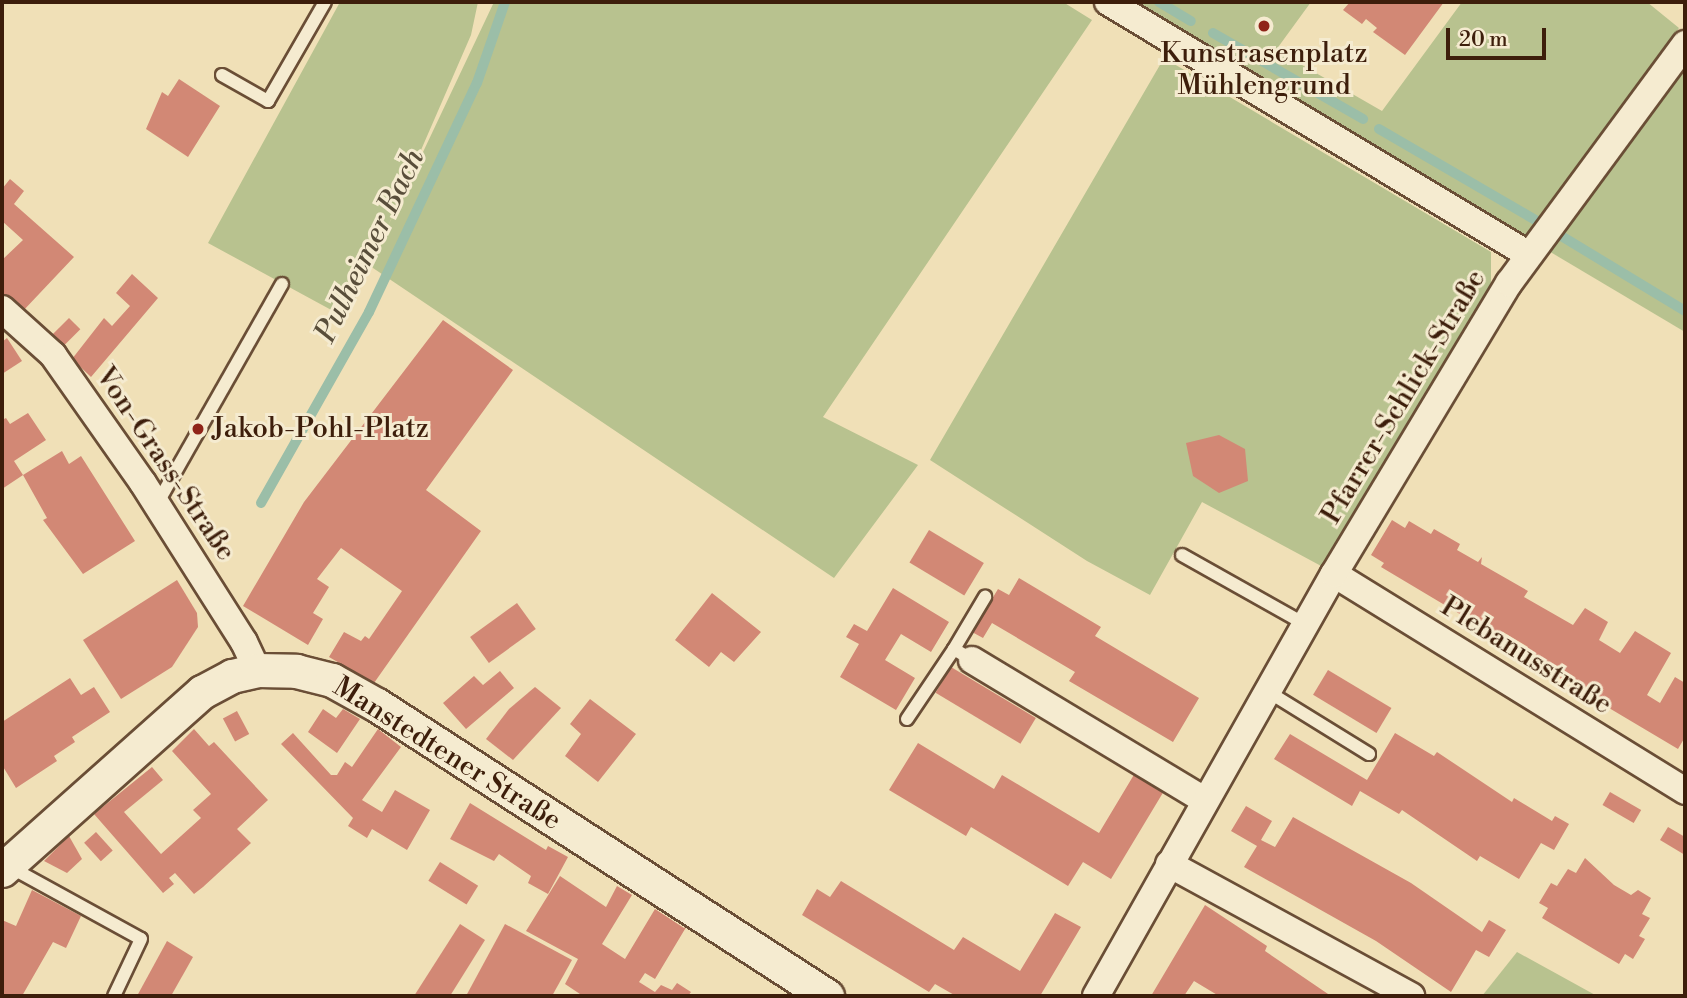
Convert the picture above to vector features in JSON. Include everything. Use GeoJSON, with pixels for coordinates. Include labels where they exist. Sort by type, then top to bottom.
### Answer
{"type":"FeatureCollection","features":[{"type":"Feature","properties":{"kind":"street"},"geometry":{"type":"LineString","coordinates":[[1108,2],[1527,254]]}},
{"type":"Feature","properties":{"kind":"street","name":"Pfarrer-Schlick-Straße"},"geometry":{"type":"LineString","coordinates":[[1096,996],[1204,800],[1334,574],[1527,254],[1685,44]]}},
{"type":"Feature","properties":{"kind":"street","name":"Von-Grass-Straße"},"geometry":{"type":"LineString","coordinates":[[2,309],[53,355],[157,505],[244,642],[257,670]]}},
{"type":"Feature","properties":{"kind":"street","name":"Plebanusstraße"},"geometry":{"type":"LineString","coordinates":[[1334,574],[1685,791]]}},
{"type":"Feature","properties":{"kind":"street"},"geometry":{"type":"LineString","coordinates":[[963,654],[1204,800]]}},
{"type":"Feature","properties":{"kind":"street","name":"Manstedtener Straße"},"geometry":{"type":"LineString","coordinates":[[3,866],[202,692],[232,676],[257,670],[296,671],[332,680],[377,705],[827,996]]}},
{"type":"Feature","properties":{"kind":"street"},"geometry":{"type":"LineString","coordinates":[[1169,864],[1411,996]]}},
{"type":"Feature","properties":{"kind":"lane"},"geometry":{"type":"LineString","coordinates":[[222,75],[268,101],[325,2]]}},
{"type":"Feature","properties":{"kind":"lane"},"geometry":{"type":"LineString","coordinates":[[157,505],[282,284]]}},
{"type":"Feature","properties":{"kind":"lane"},"geometry":{"type":"LineString","coordinates":[[1182,555],[1305,624]]}},
{"type":"Feature","properties":{"kind":"lane"},"geometry":{"type":"LineString","coordinates":[[907,719],[963,654],[985,597]]}},
{"type":"Feature","properties":{"kind":"lane"},"geometry":{"type":"LineString","coordinates":[[1267,691],[1369,754]]}},
{"type":"Feature","properties":{"kind":"lane"},"geometry":{"type":"LineString","coordinates":[[3,866],[141,939],[114,996]]}},
{"type":"Feature","properties":{"kind":"green space"},"geometry":{"type":"Polygon","coordinates":[[[340,2],[478,2],[471,35],[388,226],[494,2],[1063,2],[1092,20],[823,417],[918,465],[834,578],[370,266],[346,318],[208,243],[340,2]]]}},
{"type":"Feature","properties":{"kind":"green space"},"geometry":{"type":"Polygon","coordinates":[[[1132,2],[1311,2],[1276,50],[1382,111],[1462,2],[1647,2],[1679,28],[1525,237],[1132,2]]]}},
{"type":"Feature","properties":{"kind":"green space"},"geometry":{"type":"Polygon","coordinates":[[[1164,58],[1491,252],[1491,286],[1323,567],[1202,502],[1150,595],[1087,561],[930,460],[1164,58]]]}},
{"type":"Feature","properties":{"kind":"green space"},"geometry":{"type":"Polygon","coordinates":[[[1685,62],[1685,332],[1547,250],[1685,62]]]}},
{"type":"Feature","properties":{"kind":"green space"},"geometry":{"type":"Polygon","coordinates":[[[1517,952],[1597,996],[1482,996],[1517,952]]]}},
{"type":"Feature","properties":{"kind":"building"},"geometry":{"type":"Polygon","coordinates":[[[1350,2],[1444,2],[1405,55],[1373,32],[1377,28],[1366,19],[1362,24],[1343,10],[1350,2]]]}},
{"type":"Feature","properties":{"kind":"building"},"geometry":{"type":"Polygon","coordinates":[[[179,79],[220,106],[188,157],[146,129],[162,92],[168,96],[179,79]]]}},
{"type":"Feature","properties":{"kind":"building"},"geometry":{"type":"Polygon","coordinates":[[[10,179],[24,191],[14,204],[74,257],[22,312],[2,293],[2,260],[23,240],[2,221],[2,189],[10,179]]]}},
{"type":"Feature","properties":{"kind":"building"},"geometry":{"type":"Polygon","coordinates":[[[132,274],[158,298],[91,377],[72,359],[104,318],[112,326],[130,306],[116,293],[132,274]]]}},
{"type":"Feature","properties":{"kind":"building"},"geometry":{"type":"Polygon","coordinates":[[[69,318],[80,329],[61,349],[49,338],[69,318]]]}},
{"type":"Feature","properties":{"kind":"building"},"geometry":{"type":"Polygon","coordinates":[[[443,320],[513,370],[426,490],[481,531],[374,683],[329,657],[344,632],[361,641],[365,636],[369,639],[402,591],[341,548],[317,579],[329,587],[313,613],[323,619],[308,645],[243,606],[304,502],[443,320]]]}},
{"type":"Feature","properties":{"kind":"building"},"geometry":{"type":"Polygon","coordinates":[[[7,338],[22,361],[2,374],[2,342],[7,338]]]}},
{"type":"Feature","properties":{"kind":"building"},"geometry":{"type":"Polygon","coordinates":[[[28,413],[46,440],[14,461],[23,475],[2,489],[2,420],[6,418],[10,424],[28,413]]]}},
{"type":"Feature","properties":{"kind":"building"},"geometry":{"type":"Polygon","coordinates":[[[1219,435],[1245,449],[1248,481],[1219,493],[1193,476],[1186,443],[1219,435]]]}},
{"type":"Feature","properties":{"kind":"building"},"geometry":{"type":"Polygon","coordinates":[[[62,451],[69,464],[81,456],[135,541],[83,574],[43,520],[47,518],[23,475],[62,451]]]}},
{"type":"Feature","properties":{"kind":"building"},"geometry":{"type":"Polygon","coordinates":[[[1392,520],[1405,528],[1409,521],[1431,534],[1434,529],[1460,544],[1457,550],[1478,562],[1482,557],[1481,564],[1528,591],[1524,597],[1573,625],[1585,608],[1608,622],[1599,640],[1620,653],[1635,631],[1671,653],[1647,695],[1660,703],[1675,677],[1685,683],[1685,737],[1678,749],[1572,686],[1567,690],[1570,684],[1523,656],[1528,647],[1503,632],[1500,638],[1381,567],[1384,563],[1371,555],[1392,520]]]}},
{"type":"Feature","properties":{"kind":"building"},"geometry":{"type":"Polygon","coordinates":[[[929,530],[984,563],[964,596],[909,563],[929,530]]]}},
{"type":"Feature","properties":{"kind":"building"},"geometry":{"type":"Polygon","coordinates":[[[1019,578],[1101,627],[1095,636],[1199,698],[1173,742],[1069,681],[1075,672],[992,623],[983,638],[972,632],[998,589],[1009,595],[1019,578]]]}},
{"type":"Feature","properties":{"kind":"building"},"geometry":{"type":"Polygon","coordinates":[[[177,580],[197,613],[198,627],[172,667],[121,699],[83,640],[177,580]]]}},
{"type":"Feature","properties":{"kind":"building"},"geometry":{"type":"Polygon","coordinates":[[[893,588],[949,622],[931,652],[901,634],[885,660],[915,678],[896,710],[840,677],[859,644],[846,637],[854,624],[867,631],[893,588]]]}},
{"type":"Feature","properties":{"kind":"building"},"geometry":{"type":"Polygon","coordinates":[[[712,593],[761,632],[734,662],[721,652],[709,667],[675,640],[712,593]]]}},
{"type":"Feature","properties":{"kind":"building"},"geometry":{"type":"Polygon","coordinates":[[[517,603],[536,629],[489,663],[470,637],[517,603]]]}},
{"type":"Feature","properties":{"kind":"building"},"geometry":{"type":"Polygon","coordinates":[[[951,667],[1036,718],[1020,744],[936,693],[951,667]]]}},
{"type":"Feature","properties":{"kind":"building"},"geometry":{"type":"Polygon","coordinates":[[[1328,670],[1391,708],[1376,733],[1313,695],[1328,670]]]}},
{"type":"Feature","properties":{"kind":"building"},"geometry":{"type":"Polygon","coordinates":[[[500,671],[514,688],[466,729],[443,703],[474,676],[483,685],[500,671]]]}},
{"type":"Feature","properties":{"kind":"building"},"geometry":{"type":"Polygon","coordinates":[[[70,678],[81,695],[94,687],[110,712],[72,737],[75,742],[54,756],[57,761],[16,788],[2,765],[2,722],[70,678]]]}},
{"type":"Feature","properties":{"kind":"building"},"geometry":{"type":"Polygon","coordinates":[[[535,687],[561,708],[513,760],[486,739],[509,709],[535,687]]]}},
{"type":"Feature","properties":{"kind":"building"},"geometry":{"type":"Polygon","coordinates":[[[590,699],[636,734],[598,782],[565,756],[581,734],[570,724],[590,699]]]}},
{"type":"Feature","properties":{"kind":"building"},"geometry":{"type":"Polygon","coordinates":[[[323,709],[336,718],[343,709],[360,719],[337,753],[308,732],[323,709]]]}},
{"type":"Feature","properties":{"kind":"building"},"geometry":{"type":"Polygon","coordinates":[[[237,711],[249,734],[235,741],[223,719],[237,711]]]}},
{"type":"Feature","properties":{"kind":"building"},"geometry":{"type":"Polygon","coordinates":[[[194,729],[209,746],[214,742],[268,800],[237,829],[251,843],[203,887],[194,894],[175,873],[169,878],[174,884],[163,893],[94,814],[152,767],[163,780],[124,812],[161,854],[201,818],[193,810],[211,794],[172,751],[194,729]]]}},
{"type":"Feature","properties":{"kind":"building"},"geometry":{"type":"Polygon","coordinates":[[[378,729],[401,747],[362,800],[382,812],[395,790],[430,810],[407,850],[372,829],[367,838],[348,826],[353,818],[281,744],[293,733],[331,775],[337,775],[345,762],[352,767],[378,729]]]}},
{"type":"Feature","properties":{"kind":"building"},"geometry":{"type":"Polygon","coordinates":[[[1395,733],[1434,756],[1437,752],[1512,802],[1514,798],[1552,821],[1555,816],[1569,824],[1554,850],[1541,843],[1519,879],[1480,856],[1477,861],[1402,810],[1399,814],[1360,791],[1352,806],[1274,759],[1290,734],[1367,780],[1395,733]]]}},
{"type":"Feature","properties":{"kind":"building"},"geometry":{"type":"Polygon","coordinates":[[[918,743],[994,789],[1002,775],[1099,833],[1138,768],[1167,786],[1111,879],[1083,862],[1068,886],[971,827],[966,836],[889,790],[918,743]]]}},
{"type":"Feature","properties":{"kind":"building"},"geometry":{"type":"Polygon","coordinates":[[[1610,792],[1641,810],[1634,823],[1602,805],[1610,792]]]}},
{"type":"Feature","properties":{"kind":"building"},"geometry":{"type":"Polygon","coordinates":[[[470,803],[546,850],[548,846],[568,857],[548,894],[528,883],[531,876],[499,854],[494,861],[450,839],[470,803]]]}},
{"type":"Feature","properties":{"kind":"building"},"geometry":{"type":"Polygon","coordinates":[[[1246,806],[1272,821],[1261,840],[1275,847],[1293,817],[1411,883],[1482,932],[1489,920],[1506,930],[1489,957],[1476,950],[1451,992],[1376,941],[1244,867],[1257,846],[1231,831],[1246,806]]]}},
{"type":"Feature","properties":{"kind":"building"},"geometry":{"type":"Polygon","coordinates":[[[1668,827],[1685,837],[1685,855],[1660,840],[1668,827]]]}},
{"type":"Feature","properties":{"kind":"building"},"geometry":{"type":"Polygon","coordinates":[[[96,832],[113,851],[101,861],[84,843],[96,832]]]}},
{"type":"Feature","properties":{"kind":"building"},"geometry":{"type":"Polygon","coordinates":[[[69,836],[82,859],[67,873],[44,861],[69,836]]]}},
{"type":"Feature","properties":{"kind":"building"},"geometry":{"type":"Polygon","coordinates":[[[1585,858],[1614,885],[1631,895],[1638,890],[1651,898],[1642,914],[1650,918],[1639,936],[1645,939],[1633,959],[1625,954],[1619,964],[1542,918],[1548,908],[1539,903],[1551,883],[1557,886],[1568,869],[1576,873],[1585,858]]]}},
{"type":"Feature","properties":{"kind":"building"},"geometry":{"type":"Polygon","coordinates":[[[440,862],[478,886],[467,905],[428,881],[440,862]]]}},
{"type":"Feature","properties":{"kind":"building"},"geometry":{"type":"Polygon","coordinates":[[[560,876],[606,907],[617,886],[632,895],[602,944],[625,959],[655,909],[684,928],[688,924],[655,979],[645,973],[639,982],[655,992],[661,985],[672,990],[677,983],[691,992],[688,996],[583,996],[565,984],[578,959],[526,931],[560,876]]]}},
{"type":"Feature","properties":{"kind":"building"},"geometry":{"type":"Polygon","coordinates":[[[841,881],[954,950],[963,937],[1020,971],[1055,913],[1081,927],[1040,996],[956,996],[935,984],[929,992],[802,915],[817,889],[830,897],[841,881]]]}},
{"type":"Feature","properties":{"kind":"building"},"geometry":{"type":"Polygon","coordinates":[[[32,890],[81,916],[66,948],[53,942],[22,996],[2,996],[2,920],[16,926],[32,890]]]}},
{"type":"Feature","properties":{"kind":"building"},"geometry":{"type":"Polygon","coordinates":[[[1205,905],[1267,946],[1265,951],[1331,996],[1219,996],[1194,981],[1184,996],[1151,996],[1205,905]]]}},
{"type":"Feature","properties":{"kind":"building"},"geometry":{"type":"Polygon","coordinates":[[[460,924],[485,940],[450,996],[414,996],[460,924]]]}},
{"type":"Feature","properties":{"kind":"building"},"geometry":{"type":"Polygon","coordinates":[[[505,924],[572,960],[552,996],[466,996],[505,924]]]}},
{"type":"Feature","properties":{"kind":"building"},"geometry":{"type":"Polygon","coordinates":[[[167,941],[193,957],[171,996],[137,996],[167,941]]]}},
{"type":"Feature","properties":{"kind":"waterway","name":"Pulheimer Bach"},"geometry":{"type":"LineString","coordinates":[[261,503],[369,312],[477,83],[505,2]]}},
{"type":"Feature","properties":{"kind":"waterway"},"geometry":{"type":"LineString","coordinates":[[1159,2],[1191,21]]}},
{"type":"Feature","properties":{"kind":"waterway"},"geometry":{"type":"LineString","coordinates":[[1213,33],[1363,119]]}},
{"type":"Feature","properties":{"kind":"waterway"},"geometry":{"type":"LineString","coordinates":[[1379,129],[1537,221]]}},
{"type":"Feature","properties":{"kind":"waterway"},"geometry":{"type":"LineString","coordinates":[[1558,234],[1685,311]]}},
{"type":"Feature","properties":{"kind":"place","name":"Kunstrasenplatz Mühlengrund"},"geometry":{"type":"Point","coordinates":[1264,26]}},
{"type":"Feature","properties":{"kind":"place","name":"Jakob-Pohl-Platz"},"geometry":{"type":"Point","coordinates":[198,429]}}]}
